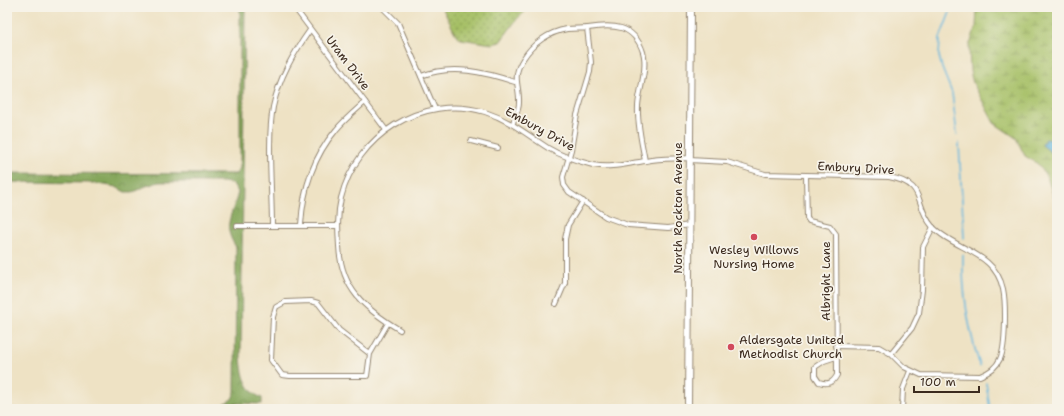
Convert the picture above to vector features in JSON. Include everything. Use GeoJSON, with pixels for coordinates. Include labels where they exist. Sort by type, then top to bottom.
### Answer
{"type":"FeatureCollection","features":[{"type":"Feature","properties":{"kind":"street","name":"Uram Drive"},"geometry":{"type":"LineString","coordinates":[[294,7],[386,130]]}},
{"type":"Feature","properties":{"kind":"street"},"geometry":{"type":"LineString","coordinates":[[382,7],[398,23],[435,110]]}},
{"type":"Feature","properties":{"kind":"street","name":"North Rockton Avenue"},"geometry":{"type":"LineString","coordinates":[[688,409],[691,7]]}},
{"type":"Feature","properties":{"kind":"street"},"geometry":{"type":"LineString","coordinates":[[512,123],[518,111],[519,102],[515,82],[523,59],[536,43],[552,33],[566,29],[607,25],[625,29],[641,46],[645,63],[638,106],[638,124],[646,161]]}},
{"type":"Feature","properties":{"kind":"street"},"geometry":{"type":"LineString","coordinates":[[587,28],[591,62],[590,72],[577,115],[571,150],[563,177],[564,185],[569,192],[606,217],[628,225],[668,228],[690,225]]}},
{"type":"Feature","properties":{"kind":"street"},"geometry":{"type":"LineString","coordinates":[[272,226],[271,143],[273,107],[285,69],[310,30]]}},
{"type":"Feature","properties":{"kind":"street"},"geometry":{"type":"LineString","coordinates":[[421,76],[431,72],[456,69],[477,71],[515,82]]}},
{"type":"Feature","properties":{"kind":"street"},"geometry":{"type":"LineString","coordinates":[[300,225],[302,199],[310,174],[321,150],[336,130],[365,102]]}},
{"type":"Feature","properties":{"kind":"street","name":"Embury Drive"},"geometry":{"type":"LineString","coordinates":[[400,330],[365,306],[346,281],[341,264],[337,226],[341,198],[350,176],[365,150],[373,140],[386,130],[410,116],[442,108],[470,109],[500,117],[512,123],[548,148],[568,158],[594,165],[614,166],[646,161],[689,159],[727,162],[765,174],[889,177],[904,181],[915,189],[927,218],[933,227],[987,262],[999,278],[1004,296],[1003,347],[996,366],[986,373],[972,377],[928,377],[910,371]]}},
{"type":"Feature","properties":{"kind":"street"},"geometry":{"type":"LineString","coordinates":[[471,141],[498,148]]}},
{"type":"Feature","properties":{"kind":"street","name":"Albright Lane"},"geometry":{"type":"LineString","coordinates":[[806,176],[807,218],[809,221],[830,226],[836,234],[837,370],[835,378],[828,384],[819,382],[815,376],[815,367],[824,361],[836,357]]}},
{"type":"Feature","properties":{"kind":"street"},"geometry":{"type":"LineString","coordinates":[[556,304],[565,283],[565,239],[568,225],[583,202]]}},
{"type":"Feature","properties":{"kind":"street"},"geometry":{"type":"LineString","coordinates":[[237,226],[337,226]]}},
{"type":"Feature","properties":{"kind":"street"},"geometry":{"type":"LineString","coordinates":[[891,354],[912,328],[919,313],[922,296],[923,246],[933,227]]}},
{"type":"Feature","properties":{"kind":"street"},"geometry":{"type":"LineString","coordinates":[[370,354],[339,330],[318,303],[311,301],[285,302],[276,307],[273,317],[271,360],[276,369],[282,374],[290,376],[367,376],[370,354],[388,323]]}},
{"type":"Feature","properties":{"kind":"street"},"geometry":{"type":"LineString","coordinates":[[836,346],[872,346],[885,350],[910,371],[903,390],[902,409]]}},
{"type":"Feature","properties":{"kind":"green space"},"geometry":{"type":"Polygon","coordinates":[[[240,7],[245,7],[241,356],[242,368],[248,386],[256,395],[262,398],[262,404],[225,403],[232,399],[235,392],[236,247],[229,232],[229,226],[238,192],[233,184],[224,182],[159,182],[133,192],[125,192],[116,187],[93,183],[7,182],[7,173],[236,174],[240,168],[240,7]]]}},
{"type":"Feature","properties":{"kind":"green space"},"geometry":{"type":"Polygon","coordinates":[[[442,7],[530,7],[517,19],[500,42],[492,44],[461,39],[456,35],[442,7]]]}},
{"type":"Feature","properties":{"kind":"green space"},"geometry":{"type":"Polygon","coordinates":[[[977,7],[1057,7],[1057,206],[1047,177],[1038,164],[1025,156],[1016,138],[994,123],[973,83],[970,71],[969,46],[976,27],[977,7]]]}},
{"type":"Feature","properties":{"kind":"water"},"geometry":{"type":"Polygon","coordinates":[[[1046,139],[1057,141],[1057,157],[1042,145],[1046,139]]]}},
{"type":"Feature","properties":{"kind":"waterway"},"geometry":{"type":"LineString","coordinates":[[952,7],[940,38],[939,56],[952,93],[957,134]]}},
{"type":"Feature","properties":{"kind":"waterway"},"geometry":{"type":"LineString","coordinates":[[959,143],[964,238]]}},
{"type":"Feature","properties":{"kind":"waterway"},"geometry":{"type":"LineString","coordinates":[[963,255],[967,311],[980,366]]}},
{"type":"Feature","properties":{"kind":"waterway"},"geometry":{"type":"LineString","coordinates":[[986,383],[990,409]]}},
{"type":"Feature","properties":{"kind":"place","name":"Wesley Willows Nursing Home"},"geometry":{"type":"Point","coordinates":[754,237]}},
{"type":"Feature","properties":{"kind":"place","name":"Aldersgate United Methodist Church"},"geometry":{"type":"Point","coordinates":[731,347]}}]}
